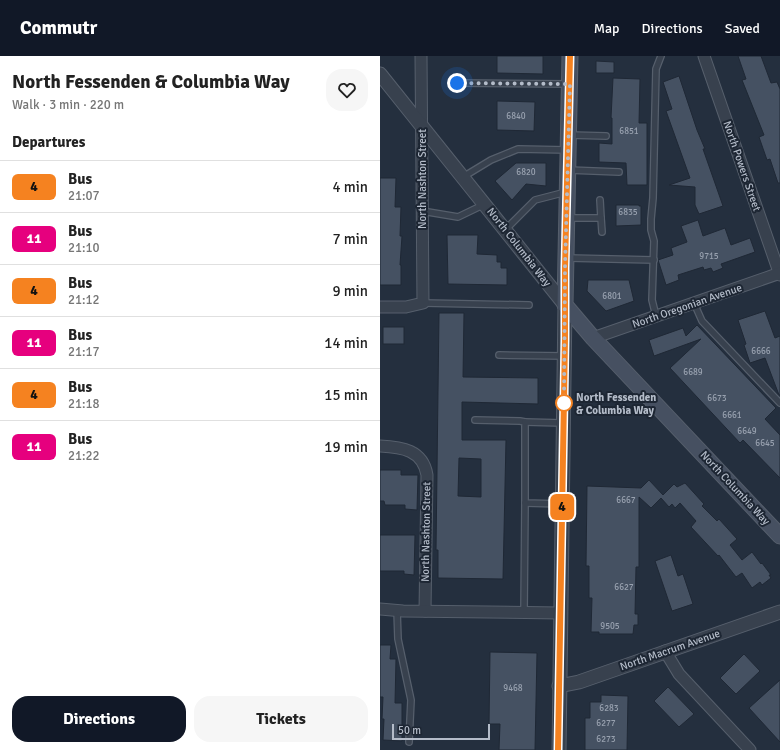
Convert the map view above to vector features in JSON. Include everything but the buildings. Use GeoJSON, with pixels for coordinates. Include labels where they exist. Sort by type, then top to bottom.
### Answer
{"type":"FeatureCollection","features":[{"type":"Feature","properties":{"kind":"main road"},"geometry":{"type":"LineString","coordinates":[[565,305],[570,56]]}},
{"type":"Feature","properties":{"kind":"main road","name":"North Columbia Way"},"geometry":{"type":"LineString","coordinates":[[565,305],[593,338],[780,536]]}},
{"type":"Feature","properties":{"kind":"street","name":"North Nashton Street"},"geometry":{"type":"LineString","coordinates":[[421,56],[423,303]]}},
{"type":"Feature","properties":{"kind":"street","name":"North Powers Street"},"geometry":{"type":"LineString","coordinates":[[704,56],[780,274]]}},
{"type":"Feature","properties":{"kind":"street","name":"North Columbia Way"},"geometry":{"type":"LineString","coordinates":[[380,74],[565,305]]}},
{"type":"Feature","properties":{"kind":"street","name":"North Oregonian Avenue"},"geometry":{"type":"LineString","coordinates":[[593,338],[780,274]]}},
{"type":"Feature","properties":{"kind":"street"},"geometry":{"type":"LineString","coordinates":[[380,306],[406,307],[423,303]]}},
{"type":"Feature","properties":{"kind":"street"},"geometry":{"type":"LineString","coordinates":[[558,750],[565,305]]}},
{"type":"Feature","properties":{"kind":"street","name":"North Nashton Street"},"geometry":{"type":"LineString","coordinates":[[380,446],[403,448],[418,456],[426,468],[425,611]]}},
{"type":"Feature","properties":{"kind":"street"},"geometry":{"type":"LineString","coordinates":[[380,609],[560,613]]}},
{"type":"Feature","properties":{"kind":"street","name":"North Macrum Avenue"},"geometry":{"type":"LineString","coordinates":[[559,686],[579,682],[780,612]]}},
{"type":"Feature","properties":{"kind":"street"},"geometry":{"type":"LineString","coordinates":[[665,651],[679,674],[750,750]]}},
{"type":"Feature","properties":{"kind":"lane"},"geometry":{"type":"LineString","coordinates":[[656,316],[652,300],[654,241],[651,230],[651,220],[653,198],[656,69],[661,56]]}},
{"type":"Feature","properties":{"kind":"lane"},"geometry":{"type":"LineString","coordinates":[[457,83],[570,84]]}},
{"type":"Feature","properties":{"kind":"lane"},"geometry":{"type":"LineString","coordinates":[[568,135],[606,136]]}},
{"type":"Feature","properties":{"kind":"lane"},"geometry":{"type":"LineString","coordinates":[[463,177],[490,160],[518,149],[568,150]]}},
{"type":"Feature","properties":{"kind":"lane"},"geometry":{"type":"LineString","coordinates":[[567,170],[619,172]]}},
{"type":"Feature","properties":{"kind":"lane"},"geometry":{"type":"LineString","coordinates":[[505,230],[536,200],[567,192]]}},
{"type":"Feature","properties":{"kind":"lane"},"geometry":{"type":"LineString","coordinates":[[600,200],[602,232]]}},
{"type":"Feature","properties":{"kind":"lane"},"geometry":{"type":"LineString","coordinates":[[422,211],[458,217],[485,204]]}},
{"type":"Feature","properties":{"kind":"lane"},"geometry":{"type":"LineString","coordinates":[[566,218],[601,218]]}},
{"type":"Feature","properties":{"kind":"lane"},"geometry":{"type":"LineString","coordinates":[[565,258],[654,260]]}},
{"type":"Feature","properties":{"kind":"lane"},"geometry":{"type":"LineString","coordinates":[[423,303],[529,305]]}},
{"type":"Feature","properties":{"kind":"lane"},"geometry":{"type":"LineString","coordinates":[[694,303],[702,321],[780,403]]}},
{"type":"Feature","properties":{"kind":"lane"},"geometry":{"type":"LineString","coordinates":[[499,355],[565,356]]}},
{"type":"Feature","properties":{"kind":"lane"},"geometry":{"type":"LineString","coordinates":[[475,420],[563,423]]}},
{"type":"Feature","properties":{"kind":"lane"},"geometry":{"type":"LineString","coordinates":[[524,613],[525,422]]}},
{"type":"Feature","properties":{"kind":"lane"},"geometry":{"type":"LineString","coordinates":[[525,503],[562,504]]}},
{"type":"Feature","properties":{"kind":"lane"},"geometry":{"type":"LineString","coordinates":[[397,610],[398,639],[411,700],[409,742]]}},
{"type":"Feature","properties":{"kind":"bus line","name":"4"},"geometry":{"type":"LineString","coordinates":[[558,750],[565,268],[570,56]]}},
{"type":"Feature","properties":{"kind":"place","name":"North Fessenden & Columbia Way"},"geometry":{"type":"Point","coordinates":[564,403]}},
{"type":"Feature","properties":{"kind":"route"},"geometry":{"type":"LineString","coordinates":[[457,83],[570,84],[565,268],[564,403]]}}]}
